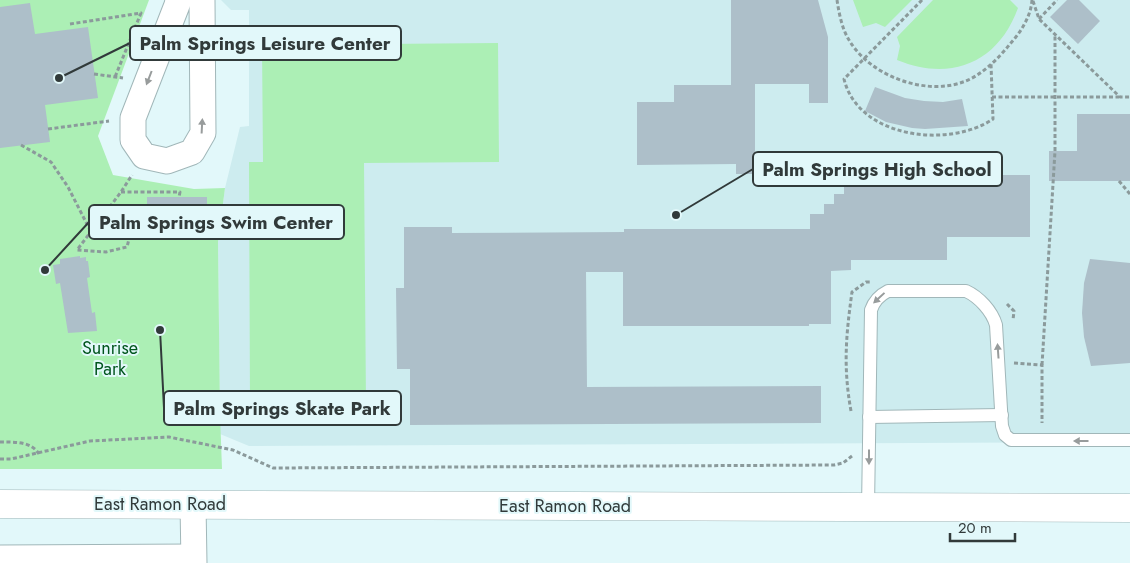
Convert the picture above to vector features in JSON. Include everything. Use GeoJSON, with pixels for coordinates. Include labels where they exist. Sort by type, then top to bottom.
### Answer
{"type":"FeatureCollection","features":[{"type":"Feature","properties":{"kind":"main road","name":"East Ramon Road"},"geometry":{"type":"LineString","coordinates":[[0,504],[1130,508]]}},
{"type":"Feature","properties":{"kind":"street"},"geometry":{"type":"LineString","coordinates":[[178,0],[133,118],[134,140],[144,156],[167,161],[192,152],[203,133],[202,0]]}},
{"type":"Feature","properties":{"kind":"street"},"geometry":{"type":"LineString","coordinates":[[0,558],[194,560],[194,504]]}},
{"type":"Feature","properties":{"kind":"lane"},"geometry":{"type":"LineString","coordinates":[[868,508],[870,310],[878,298],[888,291],[966,291],[988,309],[994,317],[996,325],[1002,415],[1005,435],[1011,440],[1130,440]]}},
{"type":"Feature","properties":{"kind":"lane"},"geometry":{"type":"LineString","coordinates":[[869,417],[1002,415]]}},
{"type":"Feature","properties":{"kind":"path"},"geometry":{"type":"LineString","coordinates":[[837,0],[848,40],[864,58],[887,75],[930,87],[946,87],[965,82],[992,64],[1015,38],[1026,21],[1032,0]]}},
{"type":"Feature","properties":{"kind":"path"},"geometry":{"type":"LineString","coordinates":[[922,0],[844,79],[846,89],[861,110],[884,125],[924,134],[944,135],[967,132],[981,127],[993,119],[992,64]]}},
{"type":"Feature","properties":{"kind":"path"},"geometry":{"type":"LineString","coordinates":[[1032,0],[1039,19],[1120,97]]}},
{"type":"Feature","properties":{"kind":"path"},"geometry":{"type":"LineString","coordinates":[[1039,19],[1057,0]]}},
{"type":"Feature","properties":{"kind":"path"},"geometry":{"type":"LineString","coordinates":[[70,24],[141,13],[115,77]]}},
{"type":"Feature","properties":{"kind":"path"},"geometry":{"type":"LineString","coordinates":[[1042,441],[1042,365],[1055,151],[1055,34]]}},
{"type":"Feature","properties":{"kind":"path"},"geometry":{"type":"LineString","coordinates":[[94,74],[147,82]]}},
{"type":"Feature","properties":{"kind":"path"},"geometry":{"type":"LineString","coordinates":[[992,97],[1130,97]]}},
{"type":"Feature","properties":{"kind":"path"},"geometry":{"type":"LineString","coordinates":[[48,128],[133,118]]}},
{"type":"Feature","properties":{"kind":"path"},"geometry":{"type":"LineString","coordinates":[[21,145],[51,162],[68,187],[91,232]]}},
{"type":"Feature","properties":{"kind":"path"},"geometry":{"type":"LineString","coordinates":[[130,235],[127,246],[106,252],[77,250],[121,192],[144,156]]}},
{"type":"Feature","properties":{"kind":"path"},"geometry":{"type":"LineString","coordinates":[[1119,181],[1130,194]]}},
{"type":"Feature","properties":{"kind":"path"},"geometry":{"type":"LineString","coordinates":[[121,192],[180,192],[179,197]]}},
{"type":"Feature","properties":{"kind":"path"},"geometry":{"type":"LineString","coordinates":[[852,420],[845,371],[847,329],[852,292],[866,282],[876,282]]}},
{"type":"Feature","properties":{"kind":"path"},"geometry":{"type":"LineString","coordinates":[[1002,299],[1014,311],[1013,328]]}},
{"type":"Feature","properties":{"kind":"path"},"geometry":{"type":"LineString","coordinates":[[1013,354],[1013,363],[1042,365]]}},
{"type":"Feature","properties":{"kind":"path"},"geometry":{"type":"LineString","coordinates":[[0,459],[39,454],[90,441],[169,437],[234,450],[273,468],[834,465],[850,459],[856,450]]}},
{"type":"Feature","properties":{"kind":"path"},"geometry":{"type":"LineString","coordinates":[[0,442],[29,445],[36,448],[39,454]]}},
{"type":"Feature","properties":{"kind":"shaded area"},"geometry":{"type":"Polygon","coordinates":[[[221,0],[1130,0],[1130,442],[249,446],[220,434],[218,242],[225,188],[240,127],[249,126],[249,10],[231,10],[221,0]]]}},
{"type":"Feature","properties":{"kind":"green space","name":"Sunrise Park"},"geometry":{"type":"Polygon","coordinates":[[[0,0],[149,0],[98,136],[113,175],[194,189],[225,188],[218,242],[222,469],[0,469],[0,0]]]}},
{"type":"Feature","properties":{"kind":"green space"},"geometry":{"type":"Polygon","coordinates":[[[853,0],[912,0],[885,27],[876,23],[863,27],[853,0]]]}},
{"type":"Feature","properties":{"kind":"green space"},"geometry":{"type":"Polygon","coordinates":[[[933,0],[1010,0],[1018,8],[1009,27],[998,42],[985,54],[970,63],[954,68],[936,69],[897,60],[900,46],[897,37],[933,0]]]}},
{"type":"Feature","properties":{"kind":"green space"},"geometry":{"type":"Polygon","coordinates":[[[498,43],[499,162],[364,163],[366,403],[250,403],[249,162],[263,162],[262,45],[498,43]]]}},
{"type":"Feature","properties":{"kind":"building"},"geometry":{"type":"Polygon","coordinates":[[[731,0],[818,0],[828,37],[828,103],[809,103],[809,84],[755,84],[755,174],[736,174],[736,164],[637,165],[637,102],[674,102],[674,85],[731,85],[731,0]]]}},
{"type":"Feature","properties":{"kind":"building"},"geometry":{"type":"Polygon","coordinates":[[[1067,0],[1079,0],[1100,21],[1078,44],[1050,17],[1067,0]]]}},
{"type":"Feature","properties":{"kind":"building"},"geometry":{"type":"Polygon","coordinates":[[[30,3],[35,34],[88,27],[98,98],[45,105],[50,142],[0,148],[0,7],[30,3]]]}},
{"type":"Feature","properties":{"kind":"building"},"geometry":{"type":"Polygon","coordinates":[[[875,87],[905,98],[924,101],[943,102],[962,99],[968,126],[925,129],[886,122],[865,111],[875,87]]]}},
{"type":"Feature","properties":{"kind":"building"},"geometry":{"type":"Polygon","coordinates":[[[1077,114],[1130,114],[1130,181],[1049,181],[1049,151],[1077,151],[1077,114]]]}},
{"type":"Feature","properties":{"kind":"building"},"geometry":{"type":"Polygon","coordinates":[[[970,175],[1030,175],[1030,237],[947,237],[947,260],[851,260],[851,270],[831,271],[831,324],[809,324],[809,326],[623,326],[623,272],[586,272],[587,387],[821,386],[821,423],[410,425],[410,369],[397,369],[396,288],[404,288],[404,227],[452,227],[452,233],[624,232],[624,229],[810,229],[810,214],[824,214],[824,204],[834,204],[834,194],[844,194],[844,184],[898,184],[898,176],[917,176],[917,184],[970,183],[970,175]]]}},
{"type":"Feature","properties":{"kind":"building"},"geometry":{"type":"Polygon","coordinates":[[[147,197],[207,197],[207,238],[147,238],[147,197]]]}},
{"type":"Feature","properties":{"kind":"building"},"geometry":{"type":"Polygon","coordinates":[[[80,256],[80,258],[86,257],[86,261],[88,261],[90,277],[87,278],[92,313],[95,312],[97,331],[68,333],[60,283],[56,284],[53,265],[60,264],[60,259],[80,256]]]}},
{"type":"Feature","properties":{"kind":"building"},"geometry":{"type":"Polygon","coordinates":[[[1090,259],[1130,263],[1130,363],[1091,366],[1084,337],[1082,313],[1084,283],[1090,259]]]}},
{"type":"Feature","properties":{"kind":"place","name":"Palm Springs Leisure Center"},"geometry":{"type":"Point","coordinates":[59,78]}},
{"type":"Feature","properties":{"kind":"place","name":"Palm Springs High School"},"geometry":{"type":"Point","coordinates":[676,215]}},
{"type":"Feature","properties":{"kind":"place","name":"Palm Springs Swim Center"},"geometry":{"type":"Point","coordinates":[45,270]}},
{"type":"Feature","properties":{"kind":"place","name":"Palm Springs Skate Park"},"geometry":{"type":"Point","coordinates":[160,330]}}]}
